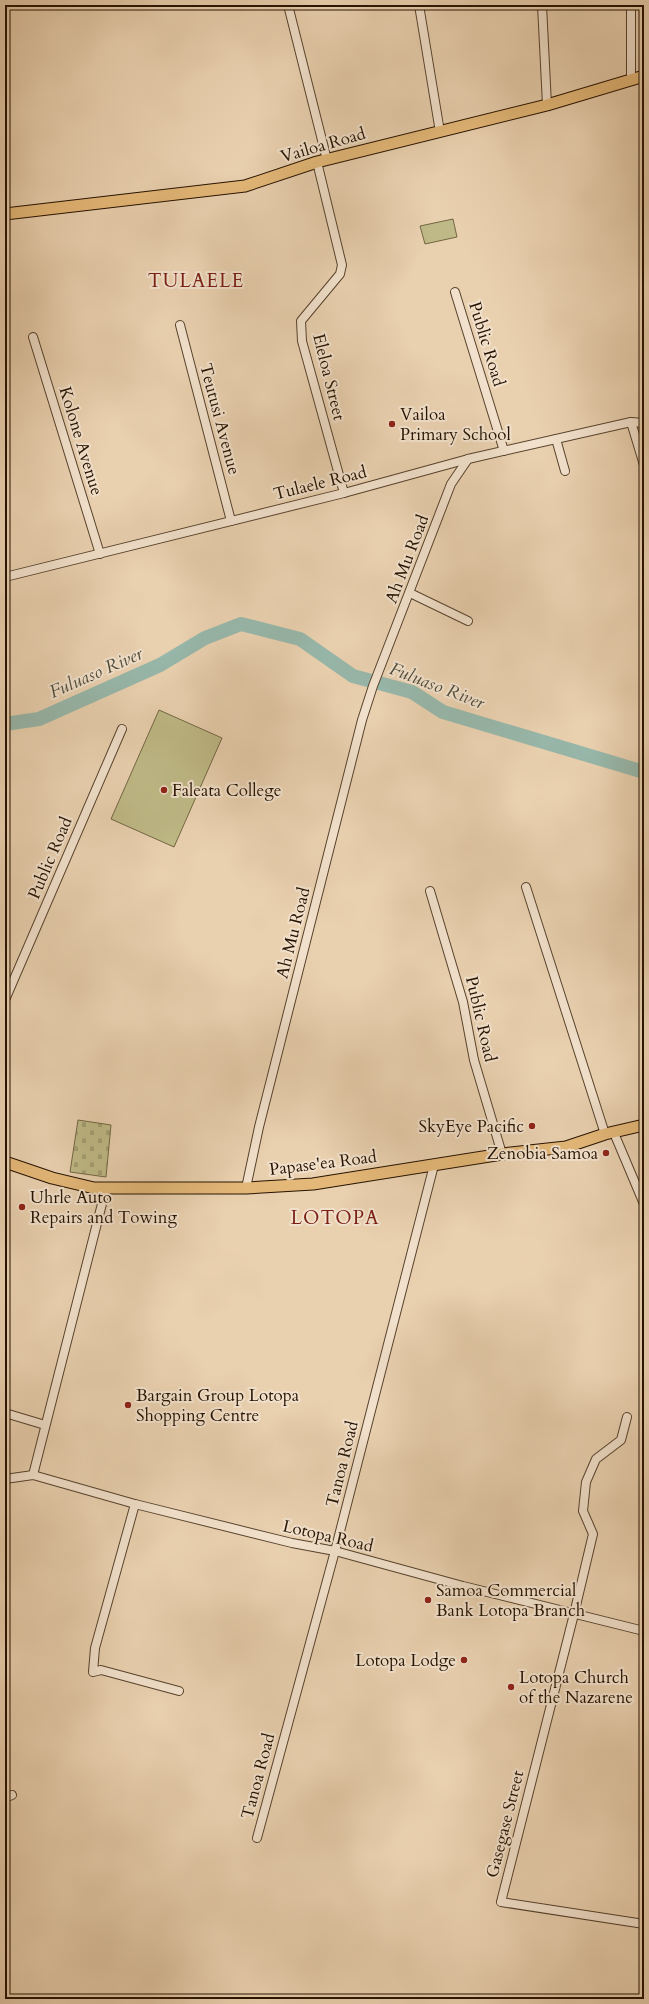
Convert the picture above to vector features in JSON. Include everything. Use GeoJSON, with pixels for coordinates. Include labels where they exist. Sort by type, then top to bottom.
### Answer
{"type":"FeatureCollection","features":[{"type":"Feature","properties":{"kind":"main road","name":"Vailoa Road"},"geometry":{"type":"LineString","coordinates":[[5,214],[245,186],[322,161],[547,105],[644,76]]}},
{"type":"Feature","properties":{"kind":"main road","name":"Papase'ea Road"},"geometry":{"type":"LineString","coordinates":[[5,1162],[80,1185],[106,1188],[246,1188],[314,1184],[502,1154],[566,1147],[644,1125]]}},
{"type":"Feature","properties":{"kind":"street","name":"Eleloa Street"},"geometry":{"type":"LineString","coordinates":[[288,5],[322,161],[342,265],[340,274],[301,321],[302,341],[344,493]]}},
{"type":"Feature","properties":{"kind":"street"},"geometry":{"type":"LineString","coordinates":[[419,5],[440,132]]}},
{"type":"Feature","properties":{"kind":"street"},"geometry":{"type":"LineString","coordinates":[[542,5],[547,105]]}},
{"type":"Feature","properties":{"kind":"street"},"geometry":{"type":"LineString","coordinates":[[631,5],[631,80]]}},
{"type":"Feature","properties":{"kind":"street","name":"Public Road"},"geometry":{"type":"LineString","coordinates":[[455,292],[504,451]]}},
{"type":"Feature","properties":{"kind":"street","name":"Teutusi Avenue"},"geometry":{"type":"LineString","coordinates":[[180,325],[231,521]]}},
{"type":"Feature","properties":{"kind":"street","name":"Kolone Avenue"},"geometry":{"type":"LineString","coordinates":[[33,337],[100,554]]}},
{"type":"Feature","properties":{"kind":"street"},"geometry":{"type":"LineString","coordinates":[[631,422],[644,465]]}},
{"type":"Feature","properties":{"kind":"street","name":"Tulaele Road"},"geometry":{"type":"LineString","coordinates":[[5,577],[344,493],[504,451],[631,422],[644,423]]}},
{"type":"Feature","properties":{"kind":"street"},"geometry":{"type":"LineString","coordinates":[[556,439],[565,471]]}},
{"type":"Feature","properties":{"kind":"street","name":"Ah Mu Road"},"geometry":{"type":"LineString","coordinates":[[246,1188],[282,1036],[362,720],[373,686],[380,673],[451,484],[468,460]]}},
{"type":"Feature","properties":{"kind":"street"},"geometry":{"type":"LineString","coordinates":[[410,593],[468,621]]}},
{"type":"Feature","properties":{"kind":"street","name":"Public Road"},"geometry":{"type":"LineString","coordinates":[[5,1000],[122,729]]}},
{"type":"Feature","properties":{"kind":"street"},"geometry":{"type":"LineString","coordinates":[[526,886],[610,1134],[644,1204]]}},
{"type":"Feature","properties":{"kind":"street","name":"Public Road"},"geometry":{"type":"LineString","coordinates":[[430,891],[463,1002],[474,1060],[502,1154]]}},
{"type":"Feature","properties":{"kind":"street","name":"Tanoa Road"},"geometry":{"type":"LineString","coordinates":[[257,1838],[335,1552],[434,1165]]}},
{"type":"Feature","properties":{"kind":"street"},"geometry":{"type":"LineString","coordinates":[[33,1475],[106,1188]]}},
{"type":"Feature","properties":{"kind":"street"},"geometry":{"type":"LineString","coordinates":[[5,1413],[46,1425]]}},
{"type":"Feature","properties":{"kind":"street"},"geometry":{"type":"LineString","coordinates":[[574,1614],[593,1534],[583,1510],[586,1482],[596,1459],[621,1440],[627,1417]]}},
{"type":"Feature","properties":{"kind":"street","name":"Lotopa Road"},"geometry":{"type":"LineString","coordinates":[[5,1479],[33,1475],[135,1504],[292,1543],[335,1552],[463,1586],[644,1631]]}},
{"type":"Feature","properties":{"kind":"street"},"geometry":{"type":"LineString","coordinates":[[135,1504],[95,1648],[93,1672],[101,1670],[179,1691]]}},
{"type":"Feature","properties":{"kind":"street","name":"Gasegase Street"},"geometry":{"type":"LineString","coordinates":[[574,1614],[501,1902],[599,1919],[644,1924]]}},
{"type":"Feature","properties":{"kind":"green space"},"geometry":{"type":"Polygon","coordinates":[[[453,219],[457,237],[425,244],[420,226],[453,219]]]}},
{"type":"Feature","properties":{"kind":"green space"},"geometry":{"type":"Polygon","coordinates":[[[159,710],[222,738],[174,847],[111,819],[159,710]]]}},
{"type":"Feature","properties":{"kind":"green space"},"geometry":{"type":"Polygon","coordinates":[[[78,1120],[111,1125],[106,1177],[70,1172],[78,1120]]]}},
{"type":"Feature","properties":{"kind":"waterway","name":"Fuluaso River"},"geometry":{"type":"LineString","coordinates":[[5,724],[39,719],[160,665],[205,638],[241,624],[300,639],[353,676],[412,692],[443,712],[644,772]]}},
{"type":"Feature","properties":{"kind":"place","name":"Vailoa Primary School"},"geometry":{"type":"Point","coordinates":[392,424]}},
{"type":"Feature","properties":{"kind":"place","name":"Faleata College"},"geometry":{"type":"Point","coordinates":[164,790]}},
{"type":"Feature","properties":{"kind":"place","name":"SkyEye Pacific"},"geometry":{"type":"Point","coordinates":[532,1126]}},
{"type":"Feature","properties":{"kind":"place","name":"Zenobia Samoa"},"geometry":{"type":"Point","coordinates":[606,1153]}},
{"type":"Feature","properties":{"kind":"place","name":"Uhrle Auto Repairs and Towing"},"geometry":{"type":"Point","coordinates":[22,1207]}},
{"type":"Feature","properties":{"kind":"place","name":"Bargain Group Lotopa Shopping Centre"},"geometry":{"type":"Point","coordinates":[128,1405]}},
{"type":"Feature","properties":{"kind":"place","name":"Samoa Commercial Bank Lotopa Branch"},"geometry":{"type":"Point","coordinates":[428,1600]}},
{"type":"Feature","properties":{"kind":"place","name":"Lotopa Lodge"},"geometry":{"type":"Point","coordinates":[464,1660]}},
{"type":"Feature","properties":{"kind":"place","name":"Lotopa Church of the Nazarene"},"geometry":{"type":"Point","coordinates":[511,1687]}},
{"type":"Feature","properties":{"kind":"district","name":"TULAELE"},"geometry":{"type":"Point","coordinates":[196,281]}},
{"type":"Feature","properties":{"kind":"district","name":"LOTOPA"},"geometry":{"type":"Point","coordinates":[335,1218]}}]}
